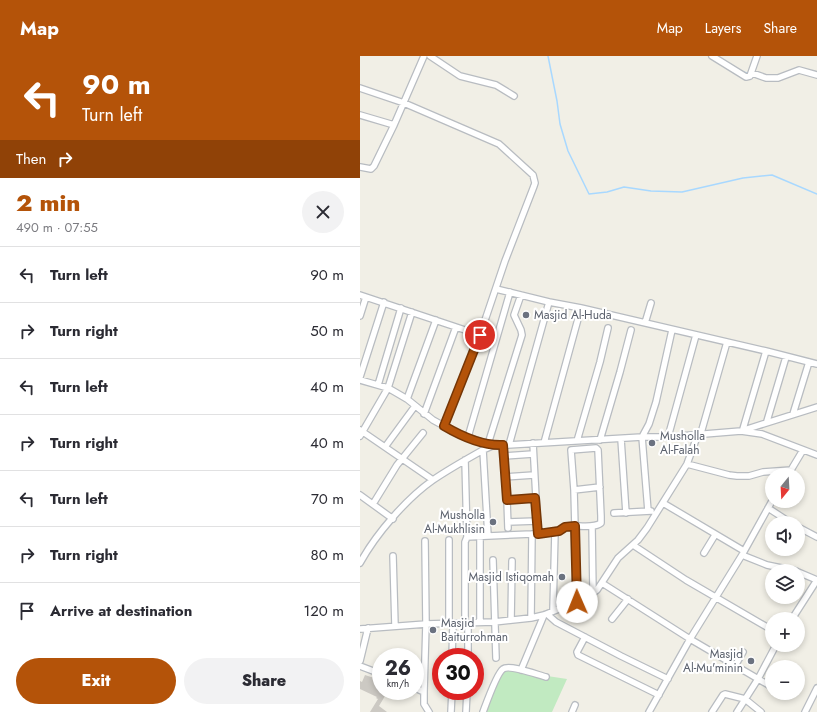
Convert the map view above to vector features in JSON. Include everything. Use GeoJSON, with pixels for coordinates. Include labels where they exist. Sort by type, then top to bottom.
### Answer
{"type":"FeatureCollection","features":[{"type":"Feature","properties":{"kind":"street"},"geometry":{"type":"LineString","coordinates":[[430,56],[460,76],[496,85],[514,96]]}},
{"type":"Feature","properties":{"kind":"street"},"geometry":{"type":"LineString","coordinates":[[712,56],[746,77],[751,74],[757,56]]}},
{"type":"Feature","properties":{"kind":"street"},"geometry":{"type":"LineString","coordinates":[[360,167],[371,169],[374,166],[404,103],[422,57]]}},
{"type":"Feature","properties":{"kind":"street"},"geometry":{"type":"LineString","coordinates":[[751,74],[766,78],[778,78],[799,70],[817,75]]}},
{"type":"Feature","properties":{"kind":"street"},"geometry":{"type":"LineString","coordinates":[[360,88],[404,103],[499,144],[533,175],[535,183],[505,262],[480,335],[444,426]]}},
{"type":"Feature","properties":{"kind":"street"},"geometry":{"type":"LineString","coordinates":[[360,115],[394,125]]}},
{"type":"Feature","properties":{"kind":"street"},"geometry":{"type":"LineString","coordinates":[[496,289],[817,364]]}},
{"type":"Feature","properties":{"kind":"street"},"geometry":{"type":"LineString","coordinates":[[468,437],[510,292]]}},
{"type":"Feature","properties":{"kind":"street"},"geometry":{"type":"LineString","coordinates":[[360,295],[480,335]]}},
{"type":"Feature","properties":{"kind":"street"},"geometry":{"type":"LineString","coordinates":[[360,563],[374,540],[418,493],[433,480],[490,445],[522,335],[514,315],[521,295]]}},
{"type":"Feature","properties":{"kind":"street"},"geometry":{"type":"LineString","coordinates":[[360,316],[366,297]]}},
{"type":"Feature","properties":{"kind":"street"},"geometry":{"type":"LineString","coordinates":[[360,377],[384,302]]}},
{"type":"Feature","properties":{"kind":"street"},"geometry":{"type":"LineString","coordinates":[[537,521],[508,525],[503,456],[549,302]]}},
{"type":"Feature","properties":{"kind":"street"},"geometry":{"type":"LineString","coordinates":[[645,323],[651,303]]}},
{"type":"Feature","properties":{"kind":"street"},"geometry":{"type":"LineString","coordinates":[[378,385],[401,308]]}},
{"type":"Feature","properties":{"kind":"street"},"geometry":{"type":"LineString","coordinates":[[544,443],[581,308]]}},
{"type":"Feature","properties":{"kind":"street"},"geometry":{"type":"LineString","coordinates":[[412,312],[388,388],[361,432],[433,480]]}},
{"type":"Feature","properties":{"kind":"street"},"geometry":{"type":"LineString","coordinates":[[407,398],[436,320]]}},
{"type":"Feature","properties":{"kind":"street"},"geometry":{"type":"LineString","coordinates":[[424,414],[456,327]]}},
{"type":"Feature","properties":{"kind":"street"},"geometry":{"type":"LineString","coordinates":[[583,449],[580,441],[608,328]]}},
{"type":"Feature","properties":{"kind":"street"},"geometry":{"type":"LineString","coordinates":[[600,440],[631,330]]}},
{"type":"Feature","properties":{"kind":"street"},"geometry":{"type":"LineString","coordinates":[[648,511],[642,437],[649,424],[656,402],[672,330]]}},
{"type":"Feature","properties":{"kind":"street"},"geometry":{"type":"LineString","coordinates":[[668,437],[696,335]]}},
{"type":"Feature","properties":{"kind":"street"},"geometry":{"type":"LineString","coordinates":[[360,629],[426,624],[494,622],[531,618],[577,602],[593,593],[602,583],[618,558],[638,540],[663,504],[687,464],[700,433],[727,342]]}},
{"type":"Feature","properties":{"kind":"street"},"geometry":{"type":"LineString","coordinates":[[742,430],[766,351]]}},
{"type":"Feature","properties":{"kind":"street"},"geometry":{"type":"LineString","coordinates":[[767,422],[786,357]]}},
{"type":"Feature","properties":{"kind":"street"},"geometry":{"type":"LineString","coordinates":[[793,414],[809,362]]}},
{"type":"Feature","properties":{"kind":"street"},"geometry":{"type":"LineString","coordinates":[[360,380],[388,388],[407,398],[424,414],[444,426],[490,445],[668,437],[742,430],[817,406]]}},
{"type":"Feature","properties":{"kind":"street"},"geometry":{"type":"LineString","coordinates":[[385,447],[415,406]]}},
{"type":"Feature","properties":{"kind":"street"},"geometry":{"type":"LineString","coordinates":[[742,430],[762,434],[817,455]]}},
{"type":"Feature","properties":{"kind":"street"},"geometry":{"type":"LineString","coordinates":[[373,504],[402,459],[423,433]]}},
{"type":"Feature","properties":{"kind":"street"},"geometry":{"type":"LineString","coordinates":[[621,439],[626,513]]}},
{"type":"Feature","properties":{"kind":"street"},"geometry":{"type":"LineString","coordinates":[[531,618],[532,578],[537,521],[533,443]]}},
{"type":"Feature","properties":{"kind":"street"},"geometry":{"type":"LineString","coordinates":[[467,537],[535,534],[555,532],[568,526],[575,526],[592,526],[598,525],[602,520],[598,450],[596,448],[573,450],[571,452],[574,490],[575,526],[577,602]]}},
{"type":"Feature","properties":{"kind":"street"},"geometry":{"type":"LineString","coordinates":[[483,450],[488,536]]}},
{"type":"Feature","properties":{"kind":"street"},"geometry":{"type":"LineString","coordinates":[[792,468],[803,450]]}},
{"type":"Feature","properties":{"kind":"street"},"geometry":{"type":"LineString","coordinates":[[503,456],[533,454]]}},
{"type":"Feature","properties":{"kind":"street"},"geometry":{"type":"LineString","coordinates":[[465,460],[468,648]]}},
{"type":"Feature","properties":{"kind":"street"},"geometry":{"type":"LineString","coordinates":[[687,464],[737,476],[749,476],[765,472]]}},
{"type":"Feature","properties":{"kind":"street"},"geometry":{"type":"LineString","coordinates":[[505,477],[534,475]]}},
{"type":"Feature","properties":{"kind":"street"},"geometry":{"type":"LineString","coordinates":[[574,490],[600,487]]}},
{"type":"Feature","properties":{"kind":"street"},"geometry":{"type":"LineString","coordinates":[[360,495],[393,519]]}},
{"type":"Feature","properties":{"kind":"street"},"geometry":{"type":"LineString","coordinates":[[507,500],[535,498]]}},
{"type":"Feature","properties":{"kind":"street"},"geometry":{"type":"LineString","coordinates":[[663,504],[765,565]]}},
{"type":"Feature","properties":{"kind":"street"},"geometry":{"type":"LineString","coordinates":[[649,712],[690,639],[743,553],[768,508],[781,516]]}},
{"type":"Feature","properties":{"kind":"street"},"geometry":{"type":"LineString","coordinates":[[614,513],[657,511]]}},
{"type":"Feature","properties":{"kind":"street"},"geometry":{"type":"LineString","coordinates":[[592,526],[593,593]]}},
{"type":"Feature","properties":{"kind":"street"},"geometry":{"type":"LineString","coordinates":[[805,530],[817,537]]}},
{"type":"Feature","properties":{"kind":"street"},"geometry":{"type":"LineString","coordinates":[[553,610],[555,532]]}},
{"type":"Feature","properties":{"kind":"street"},"geometry":{"type":"LineString","coordinates":[[704,553],[715,535]]}},
{"type":"Feature","properties":{"kind":"street"},"geometry":{"type":"LineString","coordinates":[[480,536],[480,622]]}},
{"type":"Feature","properties":{"kind":"street"},"geometry":{"type":"LineString","coordinates":[[448,540],[452,648]]}},
{"type":"Feature","properties":{"kind":"street"},"geometry":{"type":"LineString","coordinates":[[424,692],[426,624],[425,541]]}},
{"type":"Feature","properties":{"kind":"street"},"geometry":{"type":"LineString","coordinates":[[633,545],[686,580],[765,626]]}},
{"type":"Feature","properties":{"kind":"street"},"geometry":{"type":"LineString","coordinates":[[393,556],[395,626]]}},
{"type":"Feature","properties":{"kind":"street"},"geometry":{"type":"LineString","coordinates":[[493,560],[496,658]]}},
{"type":"Feature","properties":{"kind":"street"},"geometry":{"type":"LineString","coordinates":[[511,620],[512,561]]}},
{"type":"Feature","properties":{"kind":"street"},"geometry":{"type":"LineString","coordinates":[[796,612],[817,580],[805,575]]}},
{"type":"Feature","properties":{"kind":"street"},"geometry":{"type":"LineString","coordinates":[[532,578],[554,578]]}},
{"type":"Feature","properties":{"kind":"street"},"geometry":{"type":"LineString","coordinates":[[602,583],[690,639],[765,683]]}},
{"type":"Feature","properties":{"kind":"street"},"geometry":{"type":"LineString","coordinates":[[612,619],[628,599]]}},
{"type":"Feature","properties":{"kind":"street"},"geometry":{"type":"LineString","coordinates":[[545,614],[556,622],[668,679]]}},
{"type":"Feature","properties":{"kind":"street"},"geometry":{"type":"LineString","coordinates":[[521,670],[545,614]]}},
{"type":"Feature","properties":{"kind":"street"},"geometry":{"type":"LineString","coordinates":[[360,661],[368,628]]}},
{"type":"Feature","properties":{"kind":"street"},"geometry":{"type":"LineString","coordinates":[[585,637],[577,652],[578,655],[659,695]]}},
{"type":"Feature","properties":{"kind":"street"},"geometry":{"type":"LineString","coordinates":[[735,666],[743,652]]}},
{"type":"Feature","properties":{"kind":"street"},"geometry":{"type":"LineString","coordinates":[[736,712],[758,679],[772,652]]}},
{"type":"Feature","properties":{"kind":"street"},"geometry":{"type":"LineString","coordinates":[[360,666],[372,671]]}},
{"type":"Feature","properties":{"kind":"street"},"geometry":{"type":"LineString","coordinates":[[483,712],[496,680],[503,669],[521,670],[546,677]]}},
{"type":"Feature","properties":{"kind":"street"},"geometry":{"type":"LineString","coordinates":[[805,712],[817,688]]}},
{"type":"Feature","properties":{"kind":"street"},"geometry":{"type":"LineString","coordinates":[[712,712],[724,694],[745,699],[761,712]]}},
{"type":"Feature","properties":{"kind":"street"},"geometry":{"type":"LineString","coordinates":[[422,712],[424,700]]}},
{"type":"Feature","properties":{"kind":"street"},"geometry":{"type":"LineString","coordinates":[[451,712],[452,700]]}},
{"type":"Feature","properties":{"kind":"street"},"geometry":{"type":"LineString","coordinates":[[466,712],[467,700]]}},
{"type":"Feature","properties":{"kind":"street"},"geometry":{"type":"LineString","coordinates":[[572,712],[575,705]]}},
{"type":"Feature","properties":{"kind":"street"},"geometry":{"type":"LineString","coordinates":[[424,706],[429,712]]}},
{"type":"Feature","properties":{"kind":"green space"},"geometry":{"type":"Polygon","coordinates":[[[501,669],[567,679],[552,712],[486,712],[501,669]]]}},
{"type":"Feature","properties":{"kind":"building"},"geometry":{"type":"Polygon","coordinates":[[[365,675],[372,677],[372,695],[360,689],[360,681],[362,682],[365,675]]]}},
{"type":"Feature","properties":{"kind":"building"},"geometry":{"type":"Polygon","coordinates":[[[377,700],[383,700],[379,706],[387,712],[370,712],[377,700]]]}},
{"type":"Feature","properties":{"kind":"waterway"},"geometry":{"type":"LineString","coordinates":[[548,56],[560,124],[568,151],[589,194],[607,192],[624,187],[651,191],[682,192],[743,178],[772,175],[817,194]]}},
{"type":"Feature","properties":{"kind":"waterway"},"geometry":{"type":"LineString","coordinates":[[741,71],[749,74]]}},
{"type":"Feature","properties":{"kind":"place","name":"Masjid Al-Huda"},"geometry":{"type":"Point","coordinates":[526,315]}},
{"type":"Feature","properties":{"kind":"place","name":"Musholla Al-Falah"},"geometry":{"type":"Point","coordinates":[652,443]}},
{"type":"Feature","properties":{"kind":"place","name":"Musholla Al-Mukhlisin"},"geometry":{"type":"Point","coordinates":[493,522]}},
{"type":"Feature","properties":{"kind":"place","name":"Masjid Istiqomah"},"geometry":{"type":"Point","coordinates":[562,577]}},
{"type":"Feature","properties":{"kind":"place","name":"Masjid Baiturrohman"},"geometry":{"type":"Point","coordinates":[433,630]}},
{"type":"Feature","properties":{"kind":"place","name":"Masjid Al-Mu'minin"},"geometry":{"type":"Point","coordinates":[751,661]}},
{"type":"Feature","properties":{"kind":"route"},"geometry":{"type":"LineString","coordinates":[[480,335],[444,426],[455,432],[492,446],[503,445],[507,500],[535,498],[538,534],[559,531],[568,526],[575,526],[577,602]]}}]}
